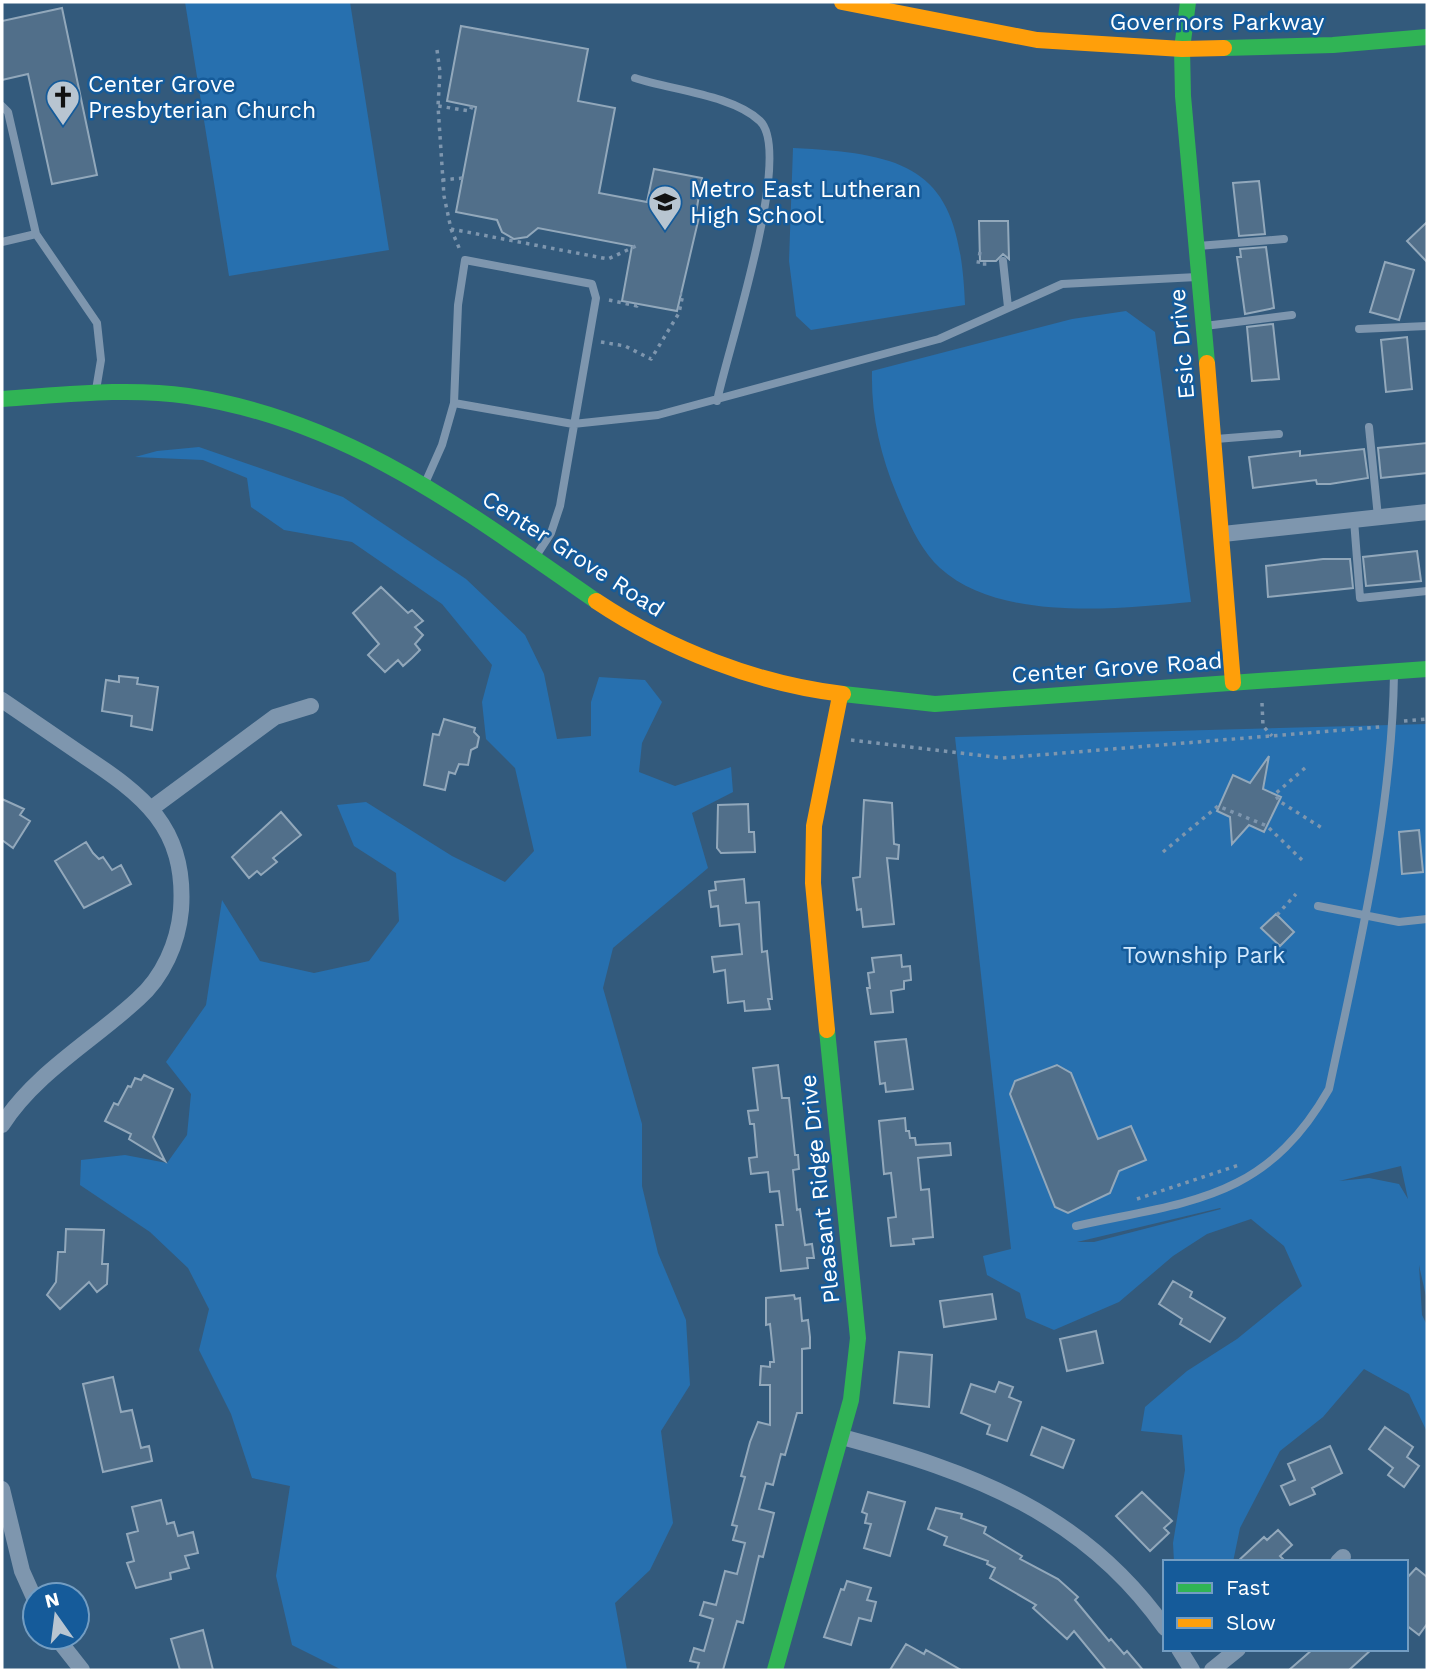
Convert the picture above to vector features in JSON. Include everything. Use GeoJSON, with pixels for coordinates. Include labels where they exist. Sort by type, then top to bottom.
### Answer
{"type":"FeatureCollection","features":[{"type":"Feature","properties":{"kind":"street","name":"Governors Parkway"},"geometry":{"type":"LineString","coordinates":[[842,2],[953,26],[1037,40],[1182,49],[1333,45],[1427,37]]}},
{"type":"Feature","properties":{"kind":"street","name":"Esic Drive"},"geometry":{"type":"LineString","coordinates":[[1188,2],[1182,49],[1183,96],[1223,534],[1233,683]]}},
{"type":"Feature","properties":{"kind":"street","name":"Center Grove Road"},"geometry":{"type":"LineString","coordinates":[[2,399],[96,393],[187,396],[239,407],[330,436],[425,484],[631,624],[673,645],[764,679],[840,696],[936,704],[1427,669]]}},
{"type":"Feature","properties":{"kind":"street"},"geometry":{"type":"LineString","coordinates":[[1223,534],[1427,512]]}},
{"type":"Feature","properties":{"kind":"street","name":"Pleasant Ridge Drive"},"geometry":{"type":"LineString","coordinates":[[775,1670],[842,1437],[857,1371],[858,1338],[813,883],[814,826],[840,696]]}},
{"type":"Feature","properties":{"kind":"street"},"geometry":{"type":"LineString","coordinates":[[2,700],[132,788],[152,808],[175,852],[182,896],[179,923],[167,961],[141,997],[69,1055],[27,1095],[2,1125]]}},
{"type":"Feature","properties":{"kind":"street"},"geometry":{"type":"LineString","coordinates":[[152,808],[275,717],[311,706]]}},
{"type":"Feature","properties":{"kind":"street"},"geometry":{"type":"LineString","coordinates":[[842,1437],[956,1472],[1032,1506],[1104,1560],[1163,1626]]}},
{"type":"Feature","properties":{"kind":"street"},"geometry":{"type":"LineString","coordinates":[[2,1489],[26,1581]]}},
{"type":"Feature","properties":{"kind":"street"},"geometry":{"type":"LineString","coordinates":[[68,1651],[82,1670]]}},
{"type":"Feature","properties":{"kind":"street"},"geometry":{"type":"LineString","coordinates":[[1181,1651],[1192,1670]]}},
{"type":"Feature","properties":{"kind":"street"},"geometry":{"type":"LineString","coordinates":[[1212,1670],[1236,1651]]}},
{"type":"Feature","properties":{"kind":"lane"},"geometry":{"type":"LineString","coordinates":[[635,78],[739,106],[762,123],[770,139],[769,188],[717,401]]}},
{"type":"Feature","properties":{"kind":"lane"},"geometry":{"type":"LineString","coordinates":[[2,106],[8,112],[36,234],[97,323],[101,360],[96,393]]}},
{"type":"Feature","properties":{"kind":"lane"},"geometry":{"type":"LineString","coordinates":[[2,242],[36,234]]}},
{"type":"Feature","properties":{"kind":"lane"},"geometry":{"type":"LineString","coordinates":[[1198,246],[1284,239]]}},
{"type":"Feature","properties":{"kind":"lane"},"geometry":{"type":"LineString","coordinates":[[425,484],[442,445],[454,403],[457,305],[465,260],[587,283],[595,287],[596,298],[589,340],[556,520],[534,558]]}},
{"type":"Feature","properties":{"kind":"lane"},"geometry":{"type":"LineString","coordinates":[[1003,263],[1007,307]]}},
{"type":"Feature","properties":{"kind":"lane"},"geometry":{"type":"LineString","coordinates":[[454,403],[573,424],[658,415],[939,339],[1062,284],[1200,277]]}},
{"type":"Feature","properties":{"kind":"lane"},"geometry":{"type":"LineString","coordinates":[[1203,326],[1292,315]]}},
{"type":"Feature","properties":{"kind":"lane"},"geometry":{"type":"LineString","coordinates":[[1359,329],[1427,326]]}},
{"type":"Feature","properties":{"kind":"lane"},"geometry":{"type":"LineString","coordinates":[[1369,427],[1378,517]]}},
{"type":"Feature","properties":{"kind":"lane"},"geometry":{"type":"LineString","coordinates":[[1213,439],[1279,434]]}},
{"type":"Feature","properties":{"kind":"lane"},"geometry":{"type":"LineString","coordinates":[[1354,520],[1360,598],[1427,591]]}},
{"type":"Feature","properties":{"kind":"lane"},"geometry":{"type":"LineString","coordinates":[[1076,1226],[1211,1196],[1264,1169],[1310,1122],[1329,1089],[1379,852],[1393,722],[1394,671]]}},
{"type":"Feature","properties":{"kind":"lane"},"geometry":{"type":"LineString","coordinates":[[1318,906],[1399,922],[1427,919]]}},
{"type":"Feature","properties":{"kind":"path"},"geometry":{"type":"LineString","coordinates":[[437,50],[440,72],[438,106],[442,180],[451,229],[465,260]]}},
{"type":"Feature","properties":{"kind":"path"},"geometry":{"type":"LineString","coordinates":[[438,106],[470,111],[472,106]]}},
{"type":"Feature","properties":{"kind":"path"},"geometry":{"type":"LineString","coordinates":[[442,180],[463,178]]}},
{"type":"Feature","properties":{"kind":"path"},"geometry":{"type":"LineString","coordinates":[[451,229],[608,259],[636,246]]}},
{"type":"Feature","properties":{"kind":"path"},"geometry":{"type":"LineString","coordinates":[[980,252],[978,264],[1003,263]]}},
{"type":"Feature","properties":{"kind":"path"},"geometry":{"type":"LineString","coordinates":[[589,340],[625,346],[651,359],[679,313],[683,295],[680,294]]}},
{"type":"Feature","properties":{"kind":"path"},"geometry":{"type":"LineString","coordinates":[[596,298],[637,306],[638,304]]}},
{"type":"Feature","properties":{"kind":"path"},"geometry":{"type":"LineString","coordinates":[[1262,703],[1265,731],[1273,737]]}},
{"type":"Feature","properties":{"kind":"path"},"geometry":{"type":"LineString","coordinates":[[832,737],[1002,758],[1385,727],[1393,722],[1427,719]]}},
{"type":"Feature","properties":{"kind":"path"},"geometry":{"type":"LineString","coordinates":[[1305,768],[1275,794],[1279,801],[1321,828]]}},
{"type":"Feature","properties":{"kind":"path"},"geometry":{"type":"LineString","coordinates":[[1163,852],[1218,806],[1267,826],[1302,860]]}},
{"type":"Feature","properties":{"kind":"path"},"geometry":{"type":"LineString","coordinates":[[1278,915],[1296,894]]}},
{"type":"Feature","properties":{"kind":"path"},"geometry":{"type":"LineString","coordinates":[[1134,1200],[1204,1175],[1275,1155]]}},
{"type":"Feature","properties":{"kind":"green space"},"geometry":{"type":"Polygon","coordinates":[[[185,2],[350,2],[389,250],[229,276],[185,2]]]}},
{"type":"Feature","properties":{"kind":"green space"},"geometry":{"type":"Polygon","coordinates":[[[793,148],[871,156],[901,165],[924,179],[941,198],[953,225],[961,260],[965,305],[811,330],[796,316],[789,261],[793,148]]]}},
{"type":"Feature","properties":{"kind":"green space"},"geometry":{"type":"Polygon","coordinates":[[[1126,311],[1155,332],[1191,602],[1095,609],[1060,608],[994,597],[965,585],[933,561],[915,534],[901,504],[878,434],[872,371],[1072,319],[1126,311]]]}},
{"type":"Feature","properties":{"kind":"green space"},"geometry":{"type":"Polygon","coordinates":[[[199,447],[343,497],[466,579],[525,635],[544,674],[557,739],[591,736],[591,702],[599,677],[645,680],[662,702],[642,743],[639,772],[675,786],[731,767],[733,792],[692,813],[708,868],[613,948],[603,988],[642,1124],[642,1186],[658,1253],[686,1320],[690,1385],[661,1431],[673,1523],[650,1570],[615,1603],[627,1670],[342,1670],[292,1645],[276,1576],[290,1486],[252,1478],[231,1414],[199,1350],[209,1309],[188,1268],[150,1232],[80,1185],[81,1160],[125,1155],[167,1163],[187,1135],[191,1094],[166,1062],[206,1005],[222,900],[260,961],[314,973],[369,961],[399,921],[396,873],[354,846],[337,805],[366,802],[452,856],[505,882],[534,851],[515,768],[486,739],[482,702],[492,665],[442,604],[352,542],[284,530],[251,507],[247,478],[203,460],[135,457],[157,451],[199,447]]]}},
{"type":"Feature","properties":{"kind":"green space","name":"Township Park"},"geometry":{"type":"Polygon","coordinates":[[[1427,724],[1427,1301],[1419,1265],[1422,1315],[1427,1325],[1427,1432],[1409,1394],[1364,1369],[1323,1417],[1280,1451],[1240,1528],[1233,1560],[1174,1560],[1173,1543],[1185,1470],[1182,1435],[1141,1431],[1145,1407],[1187,1371],[1237,1339],[1302,1286],[1284,1246],[1251,1219],[1207,1234],[1173,1256],[1119,1302],[1054,1330],[1026,1318],[1020,1293],[987,1275],[983,1256],[1011,1249],[955,737],[1427,724]],[[1401,1166],[1339,1181],[1369,1178],[1399,1184],[1408,1199],[1401,1166]],[[1221,1209],[1077,1242],[1094,1242],[1221,1209]]]}},
{"type":"Feature","properties":{"kind":"building","name":"Center Grove Presbyterian Church"},"geometry":{"type":"Polygon","coordinates":[[[62,8],[97,175],[52,184],[28,74],[2,80],[2,21],[62,8]]]}},
{"type":"Feature","properties":{"kind":"building"},"geometry":{"type":"Polygon","coordinates":[[[461,26],[588,49],[578,101],[615,108],[599,193],[647,202],[654,169],[702,178],[696,213],[699,217],[677,311],[622,301],[632,246],[538,228],[527,237],[514,239],[502,232],[497,220],[456,212],[476,107],[447,101],[461,26]]]}},
{"type":"Feature","properties":{"kind":"building"},"geometry":{"type":"Polygon","coordinates":[[[1259,181],[1265,234],[1239,236],[1233,183],[1259,181]]]}},
{"type":"Feature","properties":{"kind":"building"},"geometry":{"type":"Polygon","coordinates":[[[979,221],[1008,221],[1009,259],[1003,254],[996,261],[980,261],[979,221]]]}},
{"type":"Feature","properties":{"kind":"building"},"geometry":{"type":"Polygon","coordinates":[[[1427,222],[1427,262],[1407,241],[1427,222]]]}},
{"type":"Feature","properties":{"kind":"building"},"geometry":{"type":"Polygon","coordinates":[[[1266,247],[1274,308],[1245,314],[1237,257],[1241,257],[1240,249],[1266,247]]]}},
{"type":"Feature","properties":{"kind":"building"},"geometry":{"type":"Polygon","coordinates":[[[1385,262],[1414,270],[1399,320],[1370,312],[1385,262]]]}},
{"type":"Feature","properties":{"kind":"building"},"geometry":{"type":"Polygon","coordinates":[[[1273,324],[1279,379],[1252,381],[1247,327],[1273,324]]]}},
{"type":"Feature","properties":{"kind":"building"},"geometry":{"type":"Polygon","coordinates":[[[1407,337],[1412,389],[1386,392],[1381,340],[1407,337]]]}},
{"type":"Feature","properties":{"kind":"building"},"geometry":{"type":"Polygon","coordinates":[[[1427,443],[1427,473],[1381,478],[1378,448],[1427,443]]]}},
{"type":"Feature","properties":{"kind":"building"},"geometry":{"type":"Polygon","coordinates":[[[1364,449],[1368,478],[1330,484],[1317,484],[1316,480],[1253,488],[1249,457],[1300,451],[1300,456],[1364,449]]]}},
{"type":"Feature","properties":{"kind":"building"},"geometry":{"type":"Polygon","coordinates":[[[1417,551],[1421,581],[1366,586],[1363,557],[1417,551]]]}},
{"type":"Feature","properties":{"kind":"building"},"geometry":{"type":"Polygon","coordinates":[[[1323,559],[1350,559],[1353,588],[1268,597],[1266,566],[1323,559]]]}},
{"type":"Feature","properties":{"kind":"building"},"geometry":{"type":"Polygon","coordinates":[[[381,587],[408,613],[412,610],[423,621],[415,627],[423,635],[415,644],[420,650],[403,666],[398,660],[385,672],[368,655],[379,644],[353,613],[381,587]]]}},
{"type":"Feature","properties":{"kind":"building"},"geometry":{"type":"Polygon","coordinates":[[[119,676],[138,678],[137,684],[158,687],[152,730],[131,726],[132,716],[102,711],[106,680],[119,682],[119,676]]]}},
{"type":"Feature","properties":{"kind":"building"},"geometry":{"type":"Polygon","coordinates":[[[444,719],[475,728],[474,732],[479,737],[477,747],[471,750],[468,765],[459,764],[455,774],[449,772],[445,790],[424,785],[433,734],[439,735],[444,719]]]}},
{"type":"Feature","properties":{"kind":"building"},"geometry":{"type":"Polygon","coordinates":[[[1269,756],[1263,789],[1281,797],[1264,832],[1249,825],[1232,844],[1230,817],[1217,811],[1233,775],[1250,783],[1269,756]]]}},
{"type":"Feature","properties":{"kind":"building"},"geometry":{"type":"Polygon","coordinates":[[[2,799],[24,809],[20,815],[30,821],[13,848],[2,840],[2,799]]]}},
{"type":"Feature","properties":{"kind":"building"},"geometry":{"type":"Polygon","coordinates":[[[864,800],[892,803],[894,844],[899,845],[898,859],[887,858],[894,924],[863,927],[861,909],[857,910],[853,878],[860,877],[864,800]]]}},
{"type":"Feature","properties":{"kind":"building"},"geometry":{"type":"Polygon","coordinates":[[[748,804],[749,832],[754,832],[755,852],[721,853],[717,848],[718,805],[748,804]]]}},
{"type":"Feature","properties":{"kind":"building"},"geometry":{"type":"Polygon","coordinates":[[[281,812],[301,835],[273,858],[277,862],[261,875],[257,871],[249,878],[232,857],[281,812]]]}},
{"type":"Feature","properties":{"kind":"building"},"geometry":{"type":"Polygon","coordinates":[[[1419,830],[1423,872],[1402,874],[1399,832],[1419,830]]]}},
{"type":"Feature","properties":{"kind":"building"},"geometry":{"type":"Polygon","coordinates":[[[86,842],[93,853],[99,859],[103,857],[112,870],[121,865],[131,884],[84,908],[55,861],[86,842]]]}},
{"type":"Feature","properties":{"kind":"building"},"geometry":{"type":"Polygon","coordinates":[[[744,879],[746,903],[759,902],[762,952],[767,951],[772,999],[768,999],[770,1009],[745,1011],[744,1001],[728,1003],[725,970],[714,972],[712,957],[742,954],[739,924],[720,926],[718,906],[711,907],[709,891],[716,890],[715,882],[744,879]]]}},
{"type":"Feature","properties":{"kind":"building"},"geometry":{"type":"Polygon","coordinates":[[[1276,914],[1294,932],[1280,946],[1261,928],[1276,914]]]}},
{"type":"Feature","properties":{"kind":"building"},"geometry":{"type":"Polygon","coordinates":[[[901,955],[902,967],[910,966],[911,980],[904,981],[904,989],[891,991],[893,1012],[871,1014],[867,988],[870,988],[868,973],[874,972],[872,958],[901,955]]]}},
{"type":"Feature","properties":{"kind":"building"},"geometry":{"type":"Polygon","coordinates":[[[906,1039],[913,1089],[886,1092],[885,1083],[880,1084],[875,1042],[906,1039]]]}},
{"type":"Feature","properties":{"kind":"building"},"geometry":{"type":"Polygon","coordinates":[[[778,1065],[782,1098],[789,1098],[795,1155],[798,1155],[799,1169],[793,1170],[797,1210],[800,1209],[805,1245],[812,1244],[814,1258],[807,1258],[808,1268],[781,1271],[776,1225],[783,1225],[779,1191],[770,1192],[768,1172],[751,1174],[749,1158],[757,1157],[754,1124],[750,1124],[748,1111],[758,1110],[753,1068],[778,1065]]]}},
{"type":"Feature","properties":{"kind":"building"},"geometry":{"type":"Polygon","coordinates":[[[1057,1065],[1071,1073],[1098,1139],[1131,1126],[1146,1160],[1119,1171],[1110,1193],[1068,1213],[1055,1207],[1010,1094],[1015,1081],[1057,1065]]]}},
{"type":"Feature","properties":{"kind":"building"},"geometry":{"type":"Polygon","coordinates":[[[144,1075],[173,1089],[153,1137],[165,1161],[129,1139],[131,1134],[105,1121],[114,1103],[118,1105],[128,1086],[131,1087],[135,1078],[141,1080],[144,1075]]]}},
{"type":"Feature","properties":{"kind":"building"},"geometry":{"type":"Polygon","coordinates":[[[905,1118],[906,1131],[909,1131],[910,1138],[915,1138],[916,1145],[950,1143],[951,1155],[918,1158],[921,1190],[929,1189],[933,1237],[913,1239],[914,1244],[891,1246],[888,1218],[896,1217],[891,1173],[884,1174],[879,1121],[905,1118]]]}},
{"type":"Feature","properties":{"kind":"building"},"geometry":{"type":"Polygon","coordinates":[[[66,1229],[104,1230],[102,1264],[108,1264],[107,1284],[97,1292],[89,1282],[60,1309],[47,1295],[56,1282],[58,1252],[65,1252],[66,1229]]]}},
{"type":"Feature","properties":{"kind":"building"},"geometry":{"type":"Polygon","coordinates":[[[1173,1281],[1192,1292],[1190,1297],[1225,1318],[1210,1342],[1180,1324],[1182,1319],[1159,1304],[1173,1281]]]}},
{"type":"Feature","properties":{"kind":"building"},"geometry":{"type":"Polygon","coordinates":[[[992,1294],[996,1319],[944,1327],[940,1301],[992,1294]]]}},
{"type":"Feature","properties":{"kind":"building"},"geometry":{"type":"Polygon","coordinates":[[[794,1295],[795,1299],[800,1298],[802,1321],[808,1320],[810,1337],[810,1348],[802,1349],[802,1413],[797,1413],[785,1455],[781,1454],[773,1485],[766,1483],[759,1509],[774,1513],[763,1557],[759,1556],[743,1623],[737,1621],[723,1670],[697,1670],[699,1663],[690,1661],[694,1648],[704,1651],[713,1619],[700,1615],[704,1602],[716,1605],[725,1571],[737,1574],[745,1543],[733,1540],[737,1526],[732,1525],[745,1477],[741,1476],[750,1442],[758,1422],[770,1425],[770,1385],[760,1385],[761,1366],[770,1367],[770,1362],[774,1362],[770,1324],[766,1325],[766,1298],[794,1295]]]}},
{"type":"Feature","properties":{"kind":"building"},"geometry":{"type":"Polygon","coordinates":[[[1096,1331],[1103,1363],[1067,1371],[1060,1339],[1096,1331]]]}},
{"type":"Feature","properties":{"kind":"building"},"geometry":{"type":"Polygon","coordinates":[[[899,1352],[932,1355],[929,1407],[894,1403],[899,1352]]]}},
{"type":"Feature","properties":{"kind":"building"},"geometry":{"type":"Polygon","coordinates":[[[113,1377],[121,1412],[132,1410],[141,1448],[149,1446],[152,1461],[103,1472],[83,1384],[113,1377]]]}},
{"type":"Feature","properties":{"kind":"building"},"geometry":{"type":"Polygon","coordinates":[[[999,1382],[1013,1387],[1009,1397],[1021,1402],[1007,1441],[987,1434],[990,1425],[961,1413],[971,1384],[995,1392],[999,1382]]]}},
{"type":"Feature","properties":{"kind":"building"},"geometry":{"type":"Polygon","coordinates":[[[1042,1427],[1074,1440],[1063,1468],[1031,1455],[1042,1427]]]}},
{"type":"Feature","properties":{"kind":"building"},"geometry":{"type":"Polygon","coordinates":[[[1385,1427],[1413,1447],[1407,1457],[1419,1466],[1404,1487],[1388,1475],[1393,1468],[1369,1449],[1385,1427]]]}},
{"type":"Feature","properties":{"kind":"building"},"geometry":{"type":"Polygon","coordinates":[[[1330,1446],[1342,1473],[1312,1488],[1315,1494],[1290,1505],[1281,1486],[1295,1480],[1288,1464],[1330,1446]]]}},
{"type":"Feature","properties":{"kind":"building"},"geometry":{"type":"Polygon","coordinates":[[[868,1492],[905,1502],[890,1556],[864,1548],[871,1524],[865,1523],[867,1514],[862,1512],[868,1492]]]}},
{"type":"Feature","properties":{"kind":"building"},"geometry":{"type":"Polygon","coordinates":[[[1142,1492],[1172,1521],[1164,1528],[1169,1533],[1150,1551],[1116,1516],[1142,1492]]]}},
{"type":"Feature","properties":{"kind":"building"},"geometry":{"type":"Polygon","coordinates":[[[161,1500],[167,1524],[174,1522],[178,1536],[193,1532],[198,1553],[185,1556],[189,1568],[170,1573],[171,1579],[136,1588],[127,1563],[134,1561],[127,1534],[138,1531],[132,1507],[161,1500]]]}},
{"type":"Feature","properties":{"kind":"building"},"geometry":{"type":"Polygon","coordinates":[[[936,1508],[962,1514],[961,1518],[986,1527],[984,1533],[1022,1556],[1020,1559],[1058,1579],[1078,1597],[1075,1600],[1109,1641],[1111,1639],[1124,1654],[1127,1651],[1143,1670],[1106,1670],[1074,1631],[1067,1639],[1033,1608],[1036,1605],[990,1578],[995,1568],[987,1564],[988,1561],[944,1545],[947,1537],[928,1529],[936,1508]]]}},
{"type":"Feature","properties":{"kind":"building"},"geometry":{"type":"Polygon","coordinates":[[[1278,1530],[1292,1545],[1280,1556],[1284,1560],[1239,1560],[1264,1537],[1267,1540],[1278,1530]]]}},
{"type":"Feature","properties":{"kind":"building"},"geometry":{"type":"Polygon","coordinates":[[[1416,1568],[1427,1577],[1427,1624],[1419,1635],[1408,1627],[1408,1577],[1416,1568]]]}},
{"type":"Feature","properties":{"kind":"building"},"geometry":{"type":"Polygon","coordinates":[[[847,1581],[871,1588],[867,1600],[876,1602],[871,1621],[859,1618],[851,1645],[824,1637],[841,1589],[844,1590],[847,1581]]]}},
{"type":"Feature","properties":{"kind":"building"},"geometry":{"type":"Polygon","coordinates":[[[203,1630],[213,1670],[180,1670],[171,1639],[203,1630]]]}},
{"type":"Feature","properties":{"kind":"building"},"geometry":{"type":"Polygon","coordinates":[[[906,1644],[924,1654],[926,1650],[961,1670],[890,1670],[906,1644]]]}},
{"type":"Feature","properties":{"kind":"building"},"geometry":{"type":"Polygon","coordinates":[[[1311,1651],[1370,1651],[1349,1670],[1289,1670],[1311,1651]]]}},
{"type":"Feature","properties":{"kind":"traffic: fast"},"geometry":{"type":"LineString","coordinates":[[1188,2],[1182,49],[1183,96],[1207,363]]}},
{"type":"Feature","properties":{"kind":"traffic: fast"},"geometry":{"type":"LineString","coordinates":[[1224,48],[1333,45],[1427,37]]}},
{"type":"Feature","properties":{"kind":"traffic: fast"},"geometry":{"type":"LineString","coordinates":[[2,399],[95,393],[165,393],[246,408],[301,426],[404,474],[452,503],[596,601]]}},
{"type":"Feature","properties":{"kind":"traffic: fast"},"geometry":{"type":"LineString","coordinates":[[843,694],[935,704],[1427,669]]}},
{"type":"Feature","properties":{"kind":"traffic: fast"},"geometry":{"type":"LineString","coordinates":[[775,1670],[851,1400],[858,1338],[827,1030]]}},
{"type":"Feature","properties":{"kind":"traffic: slow"},"geometry":{"type":"LineString","coordinates":[[842,2],[1037,40],[1182,49],[1224,48]]}},
{"type":"Feature","properties":{"kind":"traffic: slow"},"geometry":{"type":"LineString","coordinates":[[1207,363],[1233,683]]}},
{"type":"Feature","properties":{"kind":"traffic: slow"},"geometry":{"type":"LineString","coordinates":[[596,601],[653,634],[714,662],[778,682],[843,694]]}},
{"type":"Feature","properties":{"kind":"traffic: slow"},"geometry":{"type":"LineString","coordinates":[[827,1030],[813,883],[814,826],[840,696]]}},
{"type":"Feature","properties":{"kind":"place","name":"Center Grove Presbyterian Church"},"geometry":{"type":"Point","coordinates":[63,127]}},
{"type":"Feature","properties":{"kind":"place","name":"Metro East Lutheran High School"},"geometry":{"type":"Point","coordinates":[665,232]}}]}
